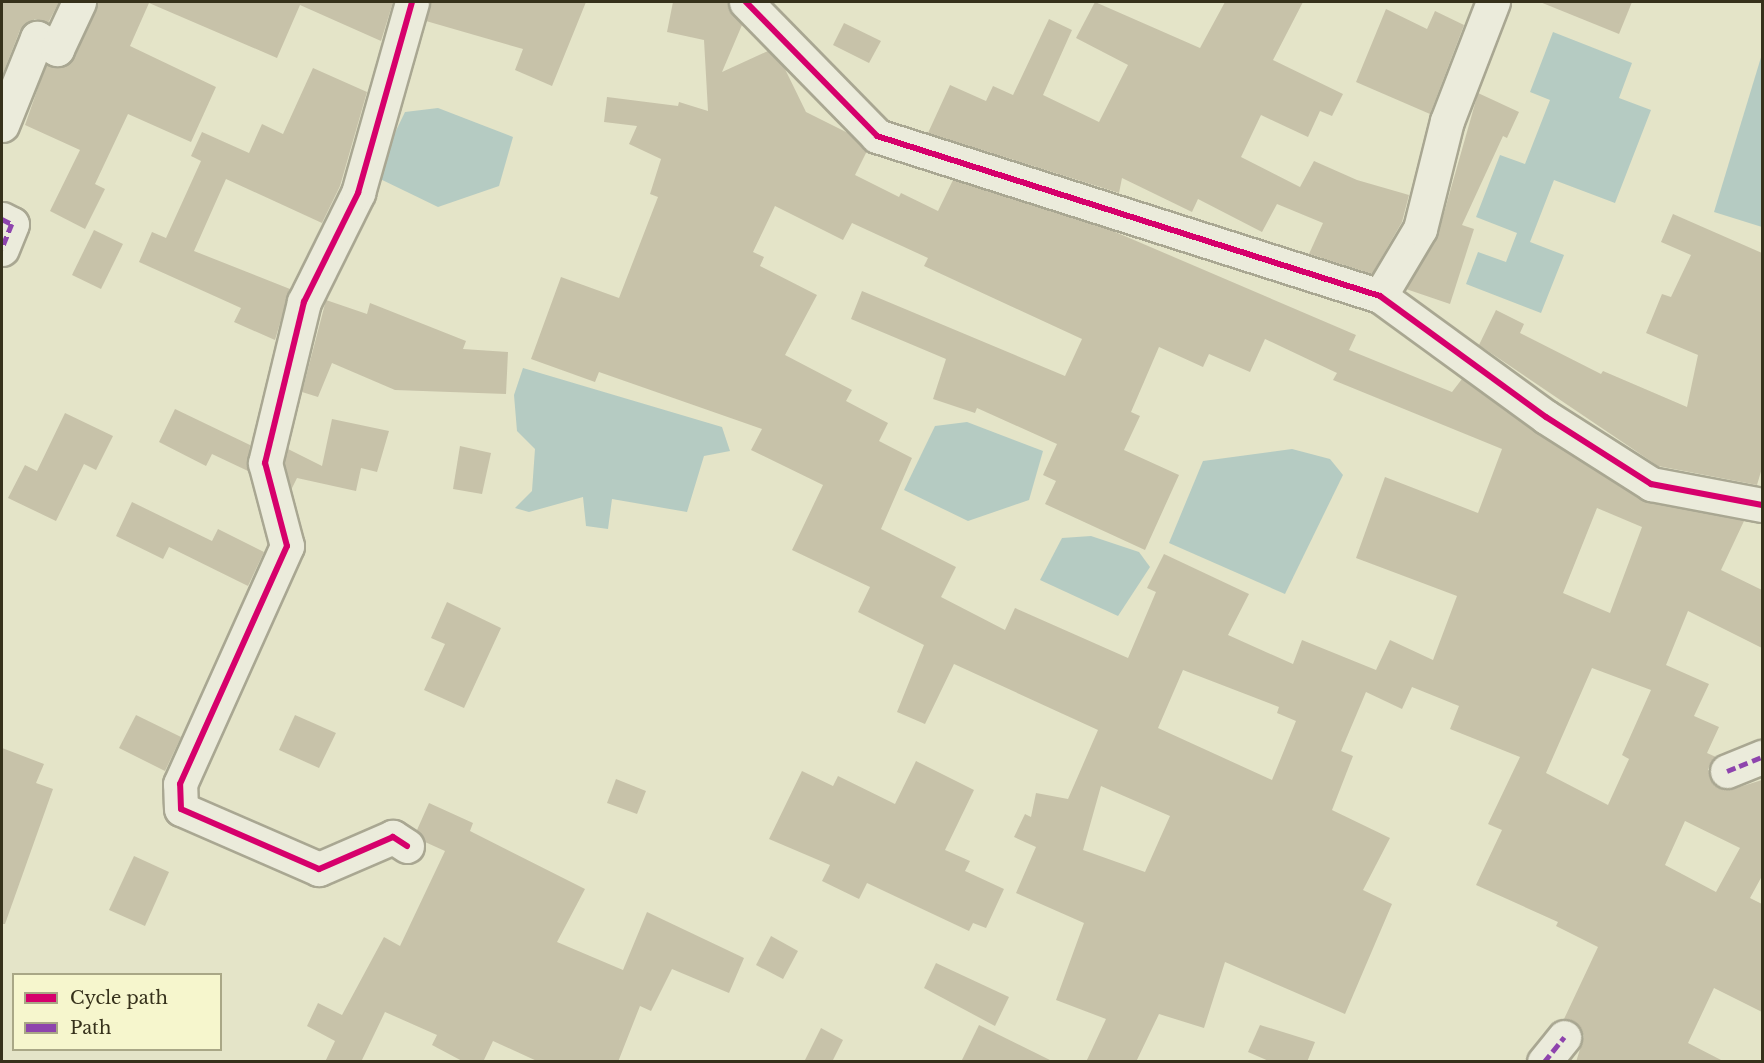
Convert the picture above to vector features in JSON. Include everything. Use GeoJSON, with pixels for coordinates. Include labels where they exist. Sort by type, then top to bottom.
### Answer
{"type":"FeatureCollection","features":[{"type":"Feature","properties":{"kind":"street"},"geometry":{"type":"LineString","coordinates":[[2,125],[37,38],[57,49],[79,2]]}},
{"type":"Feature","properties":{"kind":"street"},"geometry":{"type":"LineString","coordinates":[[407,846],[393,837],[319,869],[181,809],[180,784],[287,546],[265,463],[304,302],[358,193],[412,2]]}},
{"type":"Feature","properties":{"kind":"street"},"geometry":{"type":"LineString","coordinates":[[746,2],[877,136],[1380,296],[1546,417],[1651,484],[1762,505]]}},
{"type":"Feature","properties":{"kind":"street"},"geometry":{"type":"LineString","coordinates":[[1380,296],[1420,229],[1447,121],[1493,2]]}},
{"type":"Feature","properties":{"kind":"street"},"geometry":{"type":"LineString","coordinates":[[2,219],[12,224],[2,249]]}},
{"type":"Feature","properties":{"kind":"street"},"geometry":{"type":"LineString","coordinates":[[1727,771],[1762,757]]}},
{"type":"Feature","properties":{"kind":"shaded area"},"geometry":{"type":"Polygon","coordinates":[[[1553,32],[1632,63],[1619,98],[1651,110],[1615,203],[1554,180],[1530,242],[1564,255],[1541,313],[1466,284],[1478,252],[1506,262],[1517,233],[1476,217],[1500,155],[1525,164],[1550,100],[1530,92],[1553,32]]]}},
{"type":"Feature","properties":{"kind":"shaded area"},"geometry":{"type":"Polygon","coordinates":[[[1762,54],[1762,227],[1714,212],[1762,54]]]}},
{"type":"Feature","properties":{"kind":"shaded area"},"geometry":{"type":"Polygon","coordinates":[[[438,108],[513,137],[499,186],[438,207],[374,176],[405,112],[438,108]]]}},
{"type":"Feature","properties":{"kind":"shaded area"},"geometry":{"type":"Polygon","coordinates":[[[523,368],[722,427],[730,451],[704,456],[687,512],[612,499],[608,529],[586,526],[583,497],[529,512],[515,508],[532,491],[535,449],[517,431],[514,395],[523,368]]]}},
{"type":"Feature","properties":{"kind":"shaded area"},"geometry":{"type":"Polygon","coordinates":[[[967,422],[1043,451],[1029,500],[968,521],[904,490],[935,426],[967,422]]]}},
{"type":"Feature","properties":{"kind":"shaded area"},"geometry":{"type":"Polygon","coordinates":[[[1292,449],[1330,459],[1343,475],[1285,594],[1169,543],[1203,461],[1292,449]]]}},
{"type":"Feature","properties":{"kind":"shaded area"},"geometry":{"type":"Polygon","coordinates":[[[1091,536],[1139,552],[1150,567],[1118,616],[1040,580],[1062,538],[1091,536]]]}},
{"type":"Feature","properties":{"kind":"building"},"geometry":{"type":"Polygon","coordinates":[[[2,2],[59,2],[48,23],[35,19],[20,30],[2,76],[2,2]]]}},
{"type":"Feature","properties":{"kind":"building"},"geometry":{"type":"Polygon","coordinates":[[[98,2],[393,2],[381,41],[300,5],[277,58],[149,3],[130,46],[216,87],[191,142],[128,114],[95,184],[105,189],[85,229],[50,211],[80,150],[25,125],[46,65],[58,68],[74,57],[98,2]]]}},
{"type":"Feature","properties":{"kind":"building"},"geometry":{"type":"Polygon","coordinates":[[[430,2],[586,2],[552,86],[515,70],[523,49],[426,21],[430,2]]]}},
{"type":"Feature","properties":{"kind":"building"},"geometry":{"type":"Polygon","coordinates":[[[673,2],[728,2],[742,25],[722,72],[768,51],[784,67],[806,112],[848,133],[867,151],[855,175],[899,197],[901,193],[938,211],[953,180],[1113,231],[1356,335],[1349,350],[1452,392],[1462,379],[1641,500],[1744,521],[1721,570],[1762,590],[1762,648],[1688,611],[1666,665],[1709,684],[1694,716],[1719,727],[1707,753],[1716,757],[1708,769],[1715,785],[1733,789],[1762,780],[1762,876],[1750,898],[1762,904],[1762,1012],[1714,988],[1688,1043],[1725,1062],[1576,1062],[1584,1036],[1576,1023],[1564,1019],[1598,947],[1556,926],[1558,922],[1476,885],[1502,830],[1488,824],[1520,757],[1450,729],[1459,706],[1412,687],[1402,709],[1366,692],[1341,751],[1353,756],[1332,810],[1390,838],[1363,890],[1392,904],[1345,1014],[1225,962],[1204,1028],[1159,1014],[1136,1062],[1086,1062],[1106,1019],[1056,1000],[1084,923],[1016,893],[1036,847],[1014,837],[1025,814],[1031,817],[1036,793],[1068,799],[1098,730],[954,664],[925,724],[897,712],[924,645],[858,612],[870,587],[792,550],[823,485],[751,450],[762,429],[599,372],[595,382],[531,359],[561,277],[619,298],[658,197],[650,194],[661,159],[629,144],[637,126],[604,122],[607,97],[678,106],[679,102],[708,111],[704,40],[667,32],[673,2]],[[775,206],[753,252],[764,257],[760,266],[817,295],[785,355],[852,390],[846,401],[888,423],[879,441],[912,458],[881,529],[956,567],[941,597],[1005,630],[1015,608],[1128,658],[1156,592],[1147,588],[1164,554],[1249,594],[1228,635],[1293,664],[1302,640],[1376,670],[1390,640],[1433,660],[1457,596],[1356,558],[1385,477],[1478,513],[1502,449],[1333,380],[1337,373],[1265,339],[1250,372],[1209,354],[1203,367],[1159,347],[1131,412],[1140,416],[1124,450],[1179,475],[1145,550],[1045,504],[1056,481],[1043,475],[1057,444],[977,408],[975,413],[933,399],[946,359],[851,319],[862,291],[1065,376],[1082,339],[924,266],[928,258],[852,223],[843,240],[775,206]],[[1597,508],[1563,593],[1610,613],[1642,527],[1597,508]],[[1592,668],[1546,773],[1608,805],[1629,759],[1622,755],[1651,690],[1592,668]],[[1183,670],[1158,728],[1272,780],[1296,721],[1277,713],[1279,707],[1183,670]],[[1101,786],[1083,850],[1145,872],[1170,816],[1101,786]],[[1685,821],[1665,865],[1716,892],[1740,848],[1685,821]]]}},
{"type":"Feature","properties":{"kind":"building"},"geometry":{"type":"Polygon","coordinates":[[[1095,2],[1200,48],[1225,2],[1303,2],[1273,60],[1343,94],[1332,116],[1320,111],[1308,137],[1261,115],[1241,157],[1300,187],[1314,161],[1357,180],[1409,195],[1402,222],[1372,274],[1309,254],[1323,223],[1277,204],[1262,232],[1198,199],[1192,212],[1122,178],[1119,193],[928,133],[950,85],[986,101],[993,86],[1013,95],[1049,19],[1072,30],[1043,95],[1099,122],[1128,65],[1076,38],[1095,2]]]}},
{"type":"Feature","properties":{"kind":"building"},"geometry":{"type":"Polygon","coordinates":[[[1540,2],[1632,2],[1619,34],[1540,2]]]}},
{"type":"Feature","properties":{"kind":"building"},"geometry":{"type":"Polygon","coordinates":[[[1386,9],[1427,29],[1435,11],[1464,25],[1430,114],[1356,82],[1386,9]]]}},
{"type":"Feature","properties":{"kind":"building"},"geometry":{"type":"Polygon","coordinates":[[[844,23],[881,41],[869,63],[833,45],[844,23]]]}},
{"type":"Feature","properties":{"kind":"building"},"geometry":{"type":"Polygon","coordinates":[[[313,68],[367,92],[340,186],[322,223],[226,179],[194,251],[290,289],[275,340],[234,322],[241,308],[139,262],[152,232],[166,238],[201,161],[191,156],[202,132],[249,153],[262,124],[283,134],[313,68]]]}},
{"type":"Feature","properties":{"kind":"building"},"geometry":{"type":"Polygon","coordinates":[[[1478,93],[1519,112],[1507,138],[1503,136],[1462,225],[1474,229],[1450,304],[1406,289],[1438,234],[1478,93]]]}},
{"type":"Feature","properties":{"kind":"building"},"geometry":{"type":"Polygon","coordinates":[[[1673,214],[1762,253],[1762,468],[1757,485],[1658,466],[1479,345],[1496,310],[1524,324],[1520,333],[1601,374],[1603,371],[1687,407],[1698,355],[1646,333],[1662,294],[1671,297],[1691,255],[1661,242],[1673,214]]]}},
{"type":"Feature","properties":{"kind":"building"},"geometry":{"type":"Polygon","coordinates":[[[94,230],[123,244],[101,289],[72,275],[94,230]]]}},
{"type":"Feature","properties":{"kind":"building"},"geometry":{"type":"Polygon","coordinates":[[[326,300],[367,314],[370,303],[466,341],[463,349],[508,352],[506,394],[395,390],[332,363],[318,397],[302,392],[326,300]]]}},
{"type":"Feature","properties":{"kind":"building"},"geometry":{"type":"Polygon","coordinates":[[[175,409],[250,445],[248,471],[212,454],[206,466],[159,442],[175,409]]]}},
{"type":"Feature","properties":{"kind":"building"},"geometry":{"type":"Polygon","coordinates":[[[65,413],[113,436],[96,470],[84,464],[56,521],[8,498],[25,465],[37,471],[65,413]]]}},
{"type":"Feature","properties":{"kind":"building"},"geometry":{"type":"Polygon","coordinates":[[[332,419],[389,431],[377,472],[361,468],[356,491],[297,478],[291,490],[284,463],[288,449],[322,466],[332,419]]]}},
{"type":"Feature","properties":{"kind":"building"},"geometry":{"type":"Polygon","coordinates":[[[460,446],[491,453],[482,494],[453,489],[460,446]]]}},
{"type":"Feature","properties":{"kind":"building"},"geometry":{"type":"Polygon","coordinates":[[[132,502],[212,541],[218,529],[264,552],[248,586],[169,547],[163,559],[116,536],[132,502]]]}},
{"type":"Feature","properties":{"kind":"building"},"geometry":{"type":"Polygon","coordinates":[[[447,602],[501,628],[464,708],[424,690],[445,644],[431,638],[447,602]]]}},
{"type":"Feature","properties":{"kind":"building"},"geometry":{"type":"Polygon","coordinates":[[[136,715],[181,737],[165,771],[119,748],[136,715]]]}},
{"type":"Feature","properties":{"kind":"building"},"geometry":{"type":"Polygon","coordinates":[[[295,715],[336,733],[319,768],[279,750],[295,715]]]}},
{"type":"Feature","properties":{"kind":"building"},"geometry":{"type":"Polygon","coordinates":[[[2,748],[44,764],[36,783],[53,789],[5,924],[2,924],[2,748]]]}},
{"type":"Feature","properties":{"kind":"building"},"geometry":{"type":"Polygon","coordinates":[[[916,761],[974,790],[945,850],[970,861],[965,871],[1004,889],[986,928],[973,923],[969,931],[867,883],[859,899],[822,881],[830,865],[769,839],[802,771],[833,786],[838,776],[895,804],[916,761]]]}},
{"type":"Feature","properties":{"kind":"building"},"geometry":{"type":"Polygon","coordinates":[[[616,779],[646,791],[637,814],[607,803],[616,779]]]}},
{"type":"Feature","properties":{"kind":"building"},"geometry":{"type":"Polygon","coordinates":[[[429,803],[473,823],[470,831],[585,889],[557,942],[623,970],[647,912],[744,958],[729,993],[672,969],[651,1011],[640,1006],[618,1062],[539,1062],[493,1041],[483,1062],[464,1062],[432,1045],[437,1035],[385,1012],[361,1062],[325,1062],[335,1041],[307,1026],[318,1003],[342,1015],[384,937],[400,946],[445,851],[425,842],[417,830],[429,803]]]}},
{"type":"Feature","properties":{"kind":"building"},"geometry":{"type":"Polygon","coordinates":[[[134,856],[169,872],[145,926],[109,910],[134,856]]]}},
{"type":"Feature","properties":{"kind":"building"},"geometry":{"type":"Polygon","coordinates":[[[771,936],[798,951],[783,979],[756,965],[771,936]]]}},
{"type":"Feature","properties":{"kind":"building"},"geometry":{"type":"Polygon","coordinates":[[[936,963],[1009,997],[995,1026],[924,988],[936,963]]]}},
{"type":"Feature","properties":{"kind":"building"},"geometry":{"type":"Polygon","coordinates":[[[979,1025],[1054,1062],[961,1062],[979,1025]]]}},
{"type":"Feature","properties":{"kind":"building"},"geometry":{"type":"Polygon","coordinates":[[[1260,1025],[1315,1042],[1307,1062],[1271,1062],[1248,1052],[1260,1025]]]}},
{"type":"Feature","properties":{"kind":"building"},"geometry":{"type":"Polygon","coordinates":[[[821,1028],[843,1040],[832,1062],[804,1062],[821,1028]]]}},
{"type":"Feature","properties":{"kind":"marked path"},"geometry":{"type":"LineString","coordinates":[[2,219],[12,224],[2,249]]}},
{"type":"Feature","properties":{"kind":"marked path"},"geometry":{"type":"LineString","coordinates":[[1727,771],[1762,757]]}},
{"type":"Feature","properties":{"kind":"marked path"},"geometry":{"type":"LineString","coordinates":[[1544,1062],[1564,1037]]}},
{"type":"Feature","properties":{"kind":"cycle path"},"geometry":{"type":"LineString","coordinates":[[407,846],[393,837],[319,869],[181,809],[180,784],[287,546],[265,463],[304,302],[358,193],[412,2]]}},
{"type":"Feature","properties":{"kind":"cycle path"},"geometry":{"type":"LineString","coordinates":[[746,2],[877,136],[1380,296],[1546,417],[1651,484],[1762,505]]}}]}
